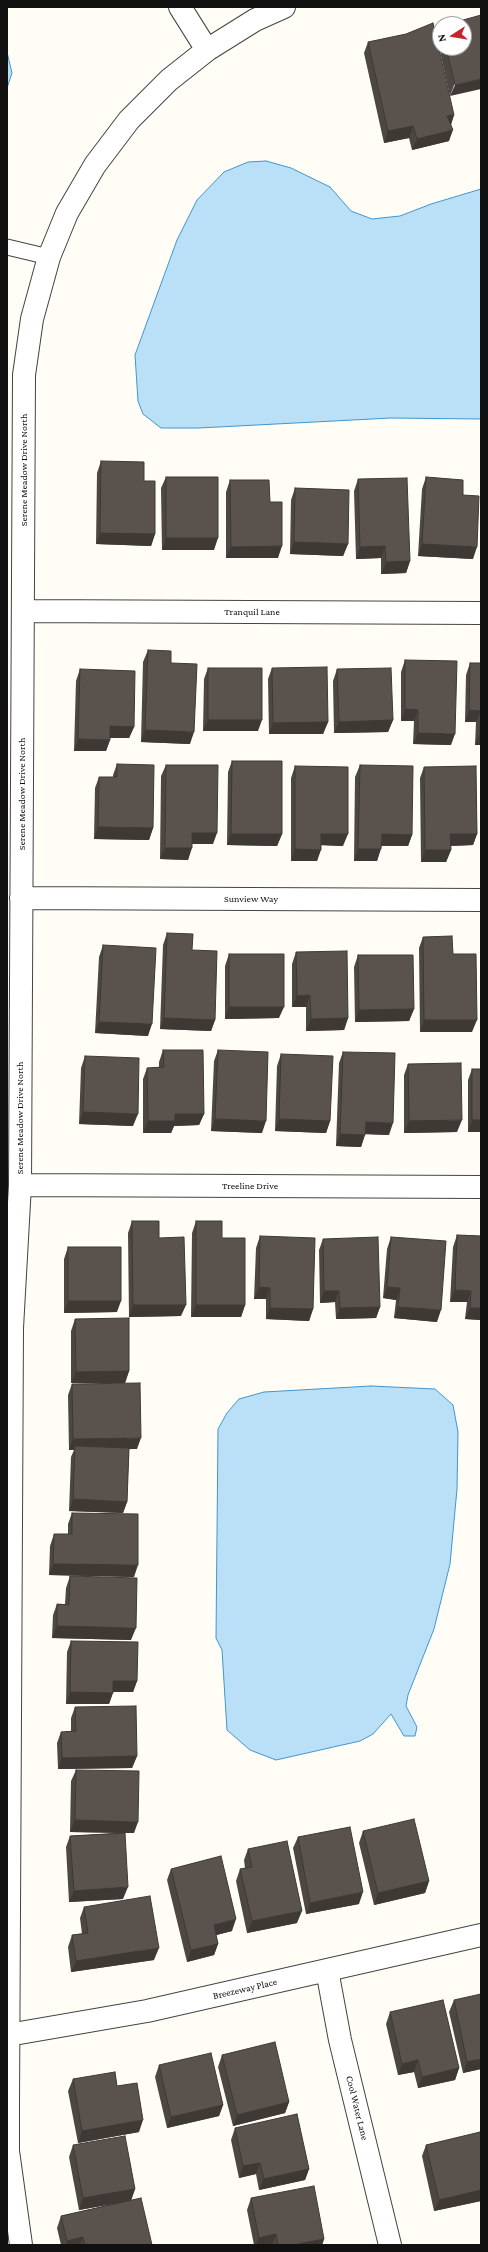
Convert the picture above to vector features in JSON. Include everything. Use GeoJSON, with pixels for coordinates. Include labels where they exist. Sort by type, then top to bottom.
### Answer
{"type":"FeatureCollection","features":[{"type":"Feature","properties":{"kind":"street"},"geometry":{"type":"LineString","coordinates":[[180,7],[207,50]]}},
{"type":"Feature","properties":{"kind":"street","name":"Serene Meadow Drive North"},"geometry":{"type":"LineString","coordinates":[[21,2245],[8,2151],[8,2035],[12,1328],[20,1185],[24,375],[32,319],[49,257],[67,213],[95,165],[130,120],[169,80],[251,13],[284,7]]}},
{"type":"Feature","properties":{"kind":"street","name":"Tranquil Lane"},"geometry":{"type":"LineString","coordinates":[[23,611],[481,613]]}},
{"type":"Feature","properties":{"kind":"street","name":"Sunview Way"},"geometry":{"type":"LineString","coordinates":[[21,898],[481,900]]}},
{"type":"Feature","properties":{"kind":"street","name":"Treeline Drive"},"geometry":{"type":"LineString","coordinates":[[20,1185],[481,1187]]}},
{"type":"Feature","properties":{"kind":"street","name":"Breezeway Place"},"geometry":{"type":"LineString","coordinates":[[8,2035],[147,2012],[481,1935]]}},
{"type":"Feature","properties":{"kind":"street","name":"Cool Water Lane"},"geometry":{"type":"LineString","coordinates":[[327,1970],[340,2040],[390,2245]]}},
{"type":"Feature","properties":{"kind":"lane"},"geometry":{"type":"LineString","coordinates":[[7,247],[49,257]]}},
{"type":"Feature","properties":{"kind":"water"},"geometry":{"type":"Polygon","coordinates":[[[7,52],[12,73],[7,88],[7,52]]]}},
{"type":"Feature","properties":{"kind":"water"},"geometry":{"type":"Polygon","coordinates":[[[266,161],[291,168],[330,187],[351,211],[372,219],[400,216],[431,204],[481,189],[481,419],[391,418],[199,428],[161,428],[143,414],[138,401],[135,355],[177,240],[197,200],[224,172],[248,162],[266,161]]]}},
{"type":"Feature","properties":{"kind":"water"},"geometry":{"type":"Polygon","coordinates":[[[371,1386],[435,1389],[453,1405],[458,1432],[457,1489],[450,1564],[434,1629],[408,1695],[406,1706],[417,1727],[415,1736],[404,1736],[391,1714],[373,1734],[360,1741],[276,1760],[250,1750],[227,1730],[222,1650],[216,1638],[218,1429],[227,1413],[239,1399],[264,1392],[371,1386]]]}},
{"type":"Feature","properties":{"kind":"building"},"geometry":{"type":"Polygon","coordinates":[[[481,15],[481,79],[455,85],[448,56],[472,56],[472,18],[481,15]]]}},
{"type":"Feature","properties":{"kind":"building"},"geometry":{"type":"Polygon","coordinates":[[[432,23],[432,56],[441,56],[454,115],[447,116],[453,130],[417,139],[413,126],[388,131],[368,42],[406,34],[432,23]]]}},
{"type":"Feature","properties":{"kind":"building"},"geometry":{"type":"Polygon","coordinates":[[[101,461],[144,462],[144,481],[155,481],[155,534],[100,533],[101,461]]]}},
{"type":"Feature","properties":{"kind":"building"},"geometry":{"type":"Polygon","coordinates":[[[166,477],[218,477],[218,538],[166,538],[166,477]]]}},
{"type":"Feature","properties":{"kind":"building"},"geometry":{"type":"Polygon","coordinates":[[[426,477],[463,480],[463,495],[479,496],[477,547],[422,544],[426,477]]]}},
{"type":"Feature","properties":{"kind":"building"},"geometry":{"type":"Polygon","coordinates":[[[407,478],[410,561],[386,562],[385,546],[360,547],[358,479],[407,478]]]}},
{"type":"Feature","properties":{"kind":"building"},"geometry":{"type":"Polygon","coordinates":[[[230,480],[269,480],[270,502],[282,502],[282,546],[231,547],[230,480]]]}},
{"type":"Feature","properties":{"kind":"building"},"geometry":{"type":"Polygon","coordinates":[[[295,488],[349,490],[348,544],[294,542],[295,488]]]}},
{"type":"Feature","properties":{"kind":"building"},"geometry":{"type":"Polygon","coordinates":[[[148,650],[171,651],[171,663],[197,664],[194,732],[145,730],[148,650]]]}},
{"type":"Feature","properties":{"kind":"building"},"geometry":{"type":"Polygon","coordinates":[[[405,660],[457,661],[455,734],[418,733],[418,710],[405,709],[405,660]]]}},
{"type":"Feature","properties":{"kind":"building"},"geometry":{"type":"Polygon","coordinates":[[[470,663],[481,663],[481,711],[469,710],[470,663]]]}},
{"type":"Feature","properties":{"kind":"building"},"geometry":{"type":"Polygon","coordinates":[[[327,667],[328,722],[273,723],[272,668],[327,667]]]}},
{"type":"Feature","properties":{"kind":"building"},"geometry":{"type":"Polygon","coordinates":[[[208,668],[262,668],[262,720],[208,720],[208,668]]]}},
{"type":"Feature","properties":{"kind":"building"},"geometry":{"type":"Polygon","coordinates":[[[391,668],[393,720],[339,722],[337,669],[391,668]]]}},
{"type":"Feature","properties":{"kind":"building"},"geometry":{"type":"Polygon","coordinates":[[[80,669],[135,671],[134,727],[110,726],[110,740],[78,739],[80,669]]]}},
{"type":"Feature","properties":{"kind":"building"},"geometry":{"type":"Polygon","coordinates":[[[481,711],[481,733],[480,733],[481,711]]]}},
{"type":"Feature","properties":{"kind":"building"},"geometry":{"type":"Polygon","coordinates":[[[232,761],[282,761],[282,834],[231,834],[232,761]]]}},
{"type":"Feature","properties":{"kind":"building"},"geometry":{"type":"Polygon","coordinates":[[[117,764],[154,765],[153,828],[98,827],[99,777],[117,777],[117,764]]]}},
{"type":"Feature","properties":{"kind":"building"},"geometry":{"type":"Polygon","coordinates":[[[166,765],[218,765],[217,833],[192,833],[192,848],[165,848],[166,765]]]}},
{"type":"Feature","properties":{"kind":"building"},"geometry":{"type":"Polygon","coordinates":[[[360,765],[413,766],[412,835],[382,834],[381,849],[358,849],[360,765]]]}},
{"type":"Feature","properties":{"kind":"building"},"geometry":{"type":"Polygon","coordinates":[[[295,766],[348,767],[348,834],[321,834],[321,850],[295,849],[295,766]]]}},
{"type":"Feature","properties":{"kind":"building"},"geometry":{"type":"Polygon","coordinates":[[[476,766],[477,834],[450,834],[451,850],[425,850],[424,767],[476,766]]]}},
{"type":"Feature","properties":{"kind":"building"},"geometry":{"type":"Polygon","coordinates":[[[167,933],[193,934],[192,950],[217,951],[215,1020],[164,1018],[167,933]]]}},
{"type":"Feature","properties":{"kind":"building"},"geometry":{"type":"Polygon","coordinates":[[[452,936],[453,954],[476,954],[477,1020],[424,1020],[423,937],[452,936]]]}},
{"type":"Feature","properties":{"kind":"building"},"geometry":{"type":"Polygon","coordinates":[[[103,945],[156,948],[152,1024],[99,1022],[103,945]]]}},
{"type":"Feature","properties":{"kind":"building"},"geometry":{"type":"Polygon","coordinates":[[[347,951],[348,1018],[311,1019],[310,995],[297,996],[296,952],[347,951]]]}},
{"type":"Feature","properties":{"kind":"building"},"geometry":{"type":"Polygon","coordinates":[[[229,954],[284,954],[284,1007],[229,1007],[229,954]]]}},
{"type":"Feature","properties":{"kind":"building"},"geometry":{"type":"Polygon","coordinates":[[[358,955],[413,955],[414,1009],[359,1010],[358,955]]]}},
{"type":"Feature","properties":{"kind":"building"},"geometry":{"type":"Polygon","coordinates":[[[163,1050],[203,1050],[204,1114],[175,1114],[175,1121],[148,1121],[147,1068],[164,1067],[163,1050]]]}},
{"type":"Feature","properties":{"kind":"building"},"geometry":{"type":"Polygon","coordinates":[[[218,1050],[268,1052],[266,1121],[215,1119],[218,1050]]]}},
{"type":"Feature","properties":{"kind":"building"},"geometry":{"type":"Polygon","coordinates":[[[343,1052],[395,1053],[393,1123],[366,1122],[365,1135],[340,1134],[343,1052]]]}},
{"type":"Feature","properties":{"kind":"building"},"geometry":{"type":"Polygon","coordinates":[[[281,1054],[333,1056],[330,1121],[279,1119],[281,1054]]]}},
{"type":"Feature","properties":{"kind":"building"},"geometry":{"type":"Polygon","coordinates":[[[85,1056],[139,1058],[138,1114],[83,1112],[85,1056]]]}},
{"type":"Feature","properties":{"kind":"building"},"geometry":{"type":"Polygon","coordinates":[[[461,1063],[462,1120],[409,1121],[408,1064],[461,1063]]]}},
{"type":"Feature","properties":{"kind":"building"},"geometry":{"type":"Polygon","coordinates":[[[472,1069],[481,1069],[481,1120],[472,1120],[472,1069]]]}},
{"type":"Feature","properties":{"kind":"building"},"geometry":{"type":"Polygon","coordinates":[[[132,1221],[159,1221],[159,1238],[184,1237],[186,1305],[133,1305],[132,1221]]]}},
{"type":"Feature","properties":{"kind":"building"},"geometry":{"type":"Polygon","coordinates":[[[196,1221],[222,1221],[222,1238],[245,1238],[245,1305],[196,1305],[196,1221]]]}},
{"type":"Feature","properties":{"kind":"building"},"geometry":{"type":"Polygon","coordinates":[[[457,1235],[481,1236],[481,1308],[470,1308],[471,1291],[455,1290],[457,1235]]]}},
{"type":"Feature","properties":{"kind":"building"},"geometry":{"type":"Polygon","coordinates":[[[260,1236],[315,1238],[313,1309],[270,1308],[270,1288],[259,1287],[260,1236]]]}},
{"type":"Feature","properties":{"kind":"building"},"geometry":{"type":"Polygon","coordinates":[[[378,1237],[380,1307],[340,1308],[339,1291],[324,1291],[323,1239],[378,1237]]]}},
{"type":"Feature","properties":{"kind":"building"},"geometry":{"type":"Polygon","coordinates":[[[391,1237],[446,1241],[441,1310],[398,1307],[400,1288],[387,1287],[391,1237]]]}},
{"type":"Feature","properties":{"kind":"building"},"geometry":{"type":"Polygon","coordinates":[[[68,1247],[121,1247],[121,1301],[68,1301],[68,1247]]]}},
{"type":"Feature","properties":{"kind":"building"},"geometry":{"type":"Polygon","coordinates":[[[129,1318],[129,1371],[76,1372],[75,1319],[129,1318]]]}},
{"type":"Feature","properties":{"kind":"building"},"geometry":{"type":"Polygon","coordinates":[[[140,1383],[141,1438],[73,1439],[72,1384],[140,1383]]]}},
{"type":"Feature","properties":{"kind":"building"},"geometry":{"type":"Polygon","coordinates":[[[75,1446],[129,1448],[127,1502],[73,1499],[75,1446]]]}},
{"type":"Feature","properties":{"kind":"building"},"geometry":{"type":"Polygon","coordinates":[[[72,1513],[138,1514],[138,1565],[53,1564],[54,1534],[72,1534],[72,1513]]]}},
{"type":"Feature","properties":{"kind":"building"},"geometry":{"type":"Polygon","coordinates":[[[70,1576],[137,1578],[136,1628],[57,1626],[57,1604],[69,1605],[70,1576]]]}},
{"type":"Feature","properties":{"kind":"building"},"geometry":{"type":"Polygon","coordinates":[[[71,1641],[138,1642],[137,1681],[113,1681],[113,1693],[70,1692],[71,1641]]]}},
{"type":"Feature","properties":{"kind":"building"},"geometry":{"type":"Polygon","coordinates":[[[136,1706],[137,1756],[62,1758],[61,1732],[76,1731],[75,1707],[136,1706]]]}},
{"type":"Feature","properties":{"kind":"building"},"geometry":{"type":"Polygon","coordinates":[[[76,1770],[139,1771],[138,1822],[75,1820],[76,1770]]]}},
{"type":"Feature","properties":{"kind":"building"},"geometry":{"type":"Polygon","coordinates":[[[414,1819],[429,1881],[378,1893],[363,1831],[414,1819]]]}},
{"type":"Feature","properties":{"kind":"building"},"geometry":{"type":"Polygon","coordinates":[[[350,1827],[363,1892],[310,1903],[298,1837],[350,1827]]]}},
{"type":"Feature","properties":{"kind":"building"},"geometry":{"type":"Polygon","coordinates":[[[125,1833],[128,1887],[74,1891],[70,1836],[125,1833]]]}},
{"type":"Feature","properties":{"kind":"building"},"geometry":{"type":"Polygon","coordinates":[[[287,1841],[302,1911],[252,1921],[240,1869],[252,1867],[248,1849],[287,1841]]]}},
{"type":"Feature","properties":{"kind":"building"},"geometry":{"type":"Polygon","coordinates":[[[221,1856],[236,1919],[214,1925],[218,1944],[191,1950],[171,1869],[221,1856]]]}},
{"type":"Feature","properties":{"kind":"building"},"geometry":{"type":"Polygon","coordinates":[[[150,1896],[159,1948],[76,1961],[72,1935],[88,1933],[84,1907],[150,1896]]]}},
{"type":"Feature","properties":{"kind":"building"},"geometry":{"type":"Polygon","coordinates":[[[481,1994],[481,2059],[467,2062],[454,2000],[481,1994]]]}},
{"type":"Feature","properties":{"kind":"building"},"geometry":{"type":"Polygon","coordinates":[[[443,2000],[459,2068],[422,2077],[418,2060],[402,2064],[390,2012],[443,2000]]]}},
{"type":"Feature","properties":{"kind":"building"},"geometry":{"type":"Polygon","coordinates":[[[275,2042],[289,2102],[237,2115],[222,2055],[275,2042]]]}},
{"type":"Feature","properties":{"kind":"building"},"geometry":{"type":"Polygon","coordinates":[[[211,2053],[223,2105],[171,2117],[159,2065],[211,2053]]]}},
{"type":"Feature","properties":{"kind":"building"},"geometry":{"type":"Polygon","coordinates":[[[115,2072],[117,2086],[137,2083],[143,2120],[82,2131],[73,2079],[115,2072]]]}},
{"type":"Feature","properties":{"kind":"building"},"geometry":{"type":"Polygon","coordinates":[[[297,2114],[309,2169],[264,2179],[260,2163],[243,2166],[235,2128],[297,2114]]]}},
{"type":"Feature","properties":{"kind":"building"},"geometry":{"type":"Polygon","coordinates":[[[480,2132],[481,2190],[439,2200],[426,2145],[480,2132]]]}},
{"type":"Feature","properties":{"kind":"building"},"geometry":{"type":"Polygon","coordinates":[[[125,2136],[135,2189],[83,2198],[73,2145],[125,2136]]]}},
{"type":"Feature","properties":{"kind":"building"},"geometry":{"type":"Polygon","coordinates":[[[314,2186],[324,2239],[293,2245],[278,2245],[276,2234],[259,2238],[251,2198],[314,2186]]]}},
{"type":"Feature","properties":{"kind":"building"},"geometry":{"type":"Polygon","coordinates":[[[141,2198],[152,2245],[85,2245],[83,2237],[67,2241],[61,2216],[141,2198]]]}}]}
